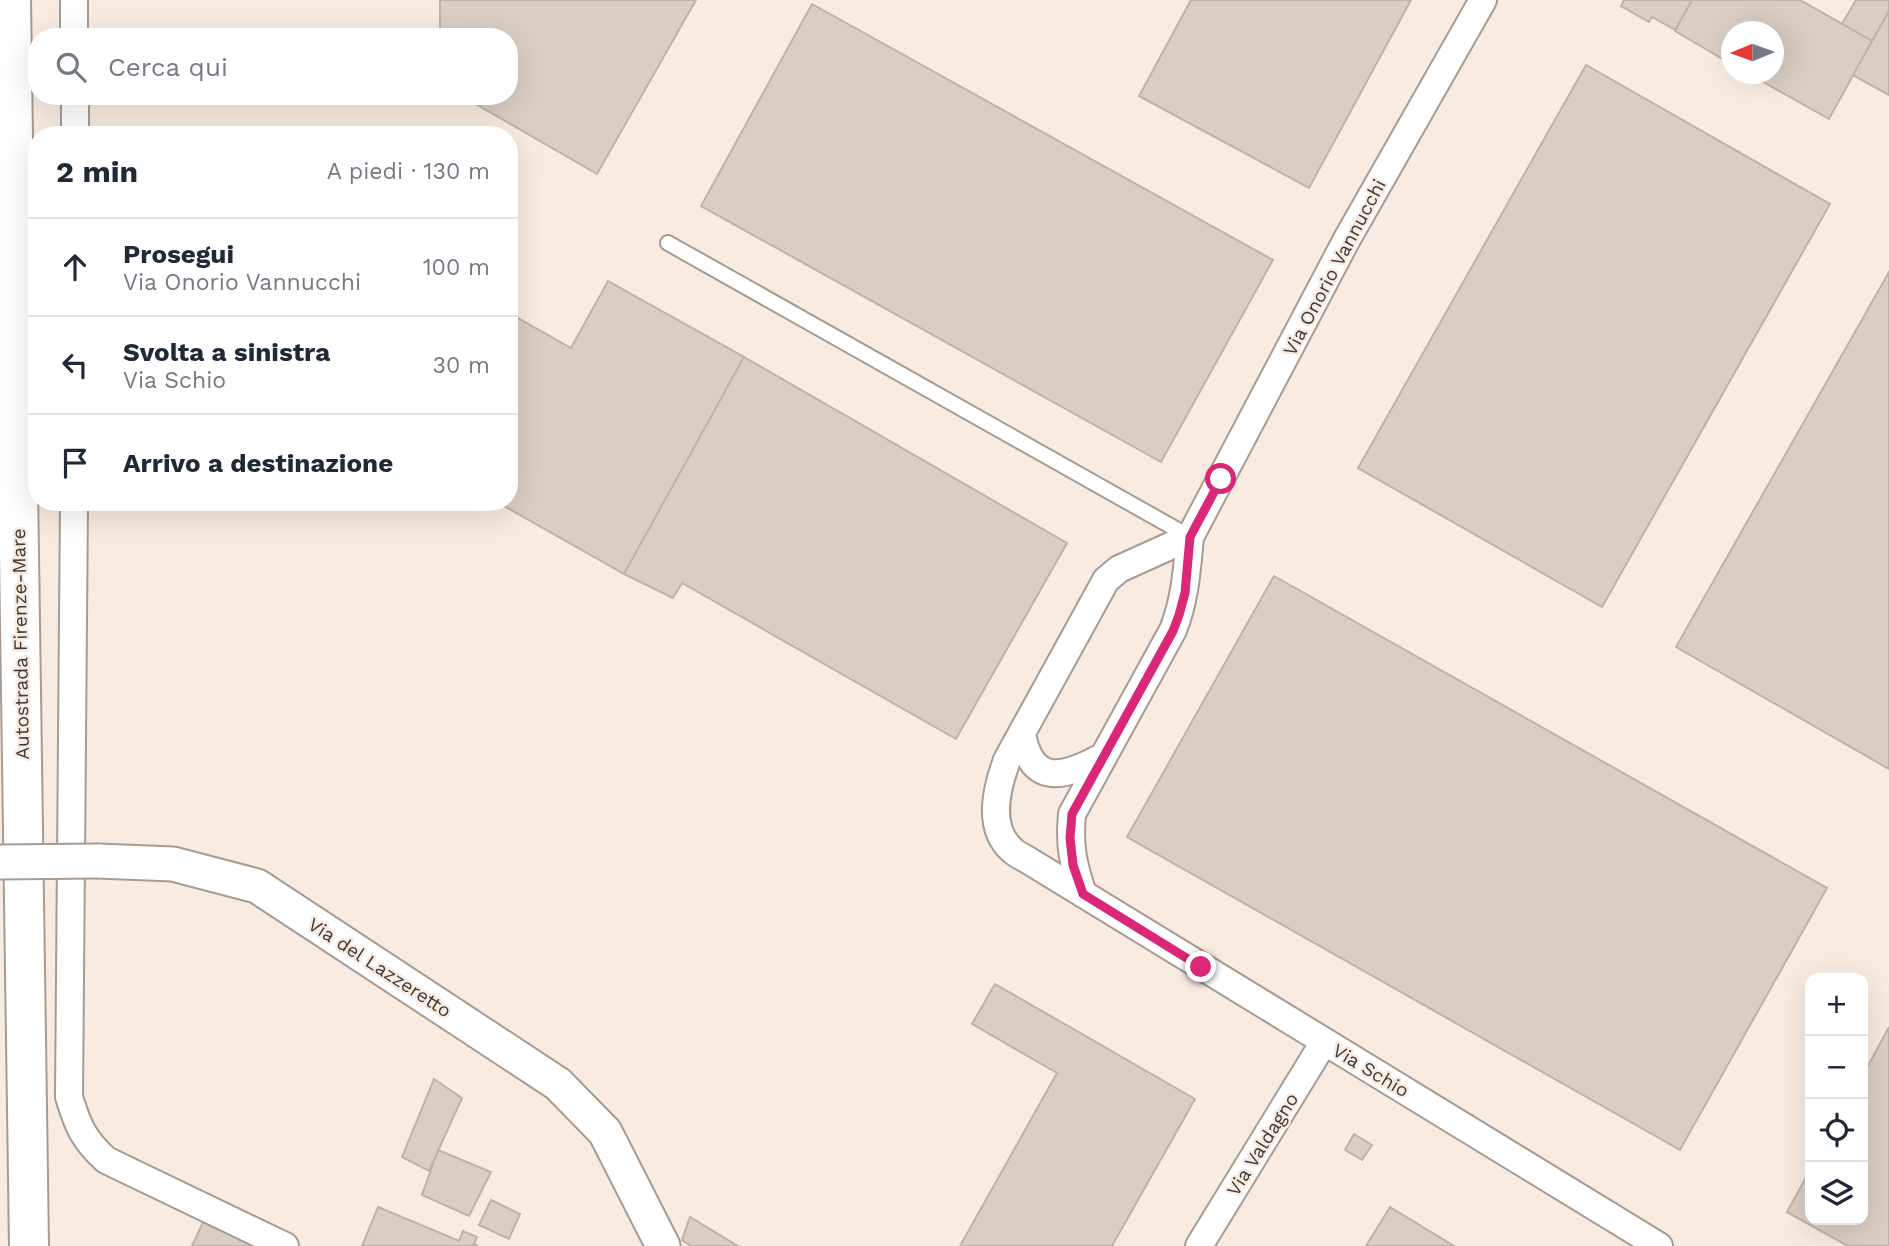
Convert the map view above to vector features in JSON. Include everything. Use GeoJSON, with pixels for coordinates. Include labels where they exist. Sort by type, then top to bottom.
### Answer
{"type":"FeatureCollection","features":[{"type":"Feature","properties":{"kind":"highway","name":"Autostrada Firenze-Mare"},"geometry":{"type":"LineString","coordinates":[[11,0],[29,1246]]}},
{"type":"Feature","properties":{"kind":"street"},"geometry":{"type":"LineString","coordinates":[[74,0],[74,28]]}},
{"type":"Feature","properties":{"kind":"street","name":"Via Onorio Vannucchi"},"geometry":{"type":"LineString","coordinates":[[1083,894],[1073,865],[1070,838],[1072,814],[1173,631],[1185,593],[1190,537],[1344,245],[1483,0]]}},
{"type":"Feature","properties":{"kind":"street"},"geometry":{"type":"LineString","coordinates":[[75,105],[75,126]]}},
{"type":"Feature","properties":{"kind":"street"},"geometry":{"type":"LineString","coordinates":[[74,511],[69,1097],[77,1124],[90,1145],[106,1160],[285,1246]]}},
{"type":"Feature","properties":{"kind":"street"},"geometry":{"type":"LineString","coordinates":[[1083,894],[1011,849],[1001,835],[997,818],[1000,779],[1007,760],[1106,580],[1119,569],[1190,537]]}},
{"type":"Feature","properties":{"kind":"street"},"geometry":{"type":"LineString","coordinates":[[1022,734],[1025,748],[1034,764],[1051,774],[1066,773],[1104,757]]}},
{"type":"Feature","properties":{"kind":"street","name":"Via del Lazzeretto"},"geometry":{"type":"LineString","coordinates":[[0,862],[98,860],[173,864],[257,886],[558,1083],[605,1132],[663,1246]]}},
{"type":"Feature","properties":{"kind":"street","name":"Via Schio"},"geometry":{"type":"LineString","coordinates":[[1083,894],[1659,1246]]}},
{"type":"Feature","properties":{"kind":"street","name":"Via Valdagno"},"geometry":{"type":"LineString","coordinates":[[1199,1246],[1324,1042]]}},
{"type":"Feature","properties":{"kind":"lane"},"geometry":{"type":"LineString","coordinates":[[668,243],[1190,537]]}},
{"type":"Feature","properties":{"kind":"building"},"geometry":{"type":"Polygon","coordinates":[[[440,0],[696,0],[597,174],[477,105],[518,105],[518,28],[440,28],[440,0]]]}},
{"type":"Feature","properties":{"kind":"building"},"geometry":{"type":"Polygon","coordinates":[[[1191,0],[1411,0],[1309,188],[1139,96],[1191,0]]]}},
{"type":"Feature","properties":{"kind":"building"},"geometry":{"type":"Polygon","coordinates":[[[1624,0],[1692,0],[1675,30],[1652,17],[1649,22],[1621,6],[1624,0]]]}},
{"type":"Feature","properties":{"kind":"building"},"geometry":{"type":"Polygon","coordinates":[[[1692,0],[1800,0],[1872,41],[1829,119],[1767,84],[1784,84],[1784,21],[1721,21],[1721,58],[1675,31],[1692,0]]]}},
{"type":"Feature","properties":{"kind":"building"},"geometry":{"type":"Polygon","coordinates":[[[1856,0],[1889,0],[1889,11],[1872,41],[1842,24],[1856,0]]]}},
{"type":"Feature","properties":{"kind":"building"},"geometry":{"type":"Polygon","coordinates":[[[812,4],[1273,260],[1161,462],[701,206],[812,4]]]}},
{"type":"Feature","properties":{"kind":"building"},"geometry":{"type":"Polygon","coordinates":[[[1889,11],[1889,95],[1853,75],[1889,11]]]}},
{"type":"Feature","properties":{"kind":"building"},"geometry":{"type":"Polygon","coordinates":[[[1586,65],[1830,204],[1602,607],[1358,468],[1586,65]]]}},
{"type":"Feature","properties":{"kind":"building"},"geometry":{"type":"Polygon","coordinates":[[[1889,272],[1889,769],[1676,647],[1889,272]]]}},
{"type":"Feature","properties":{"kind":"building"},"geometry":{"type":"Polygon","coordinates":[[[608,281],[744,357],[624,574],[513,511],[518,511],[518,318],[571,348],[608,281]]]}},
{"type":"Feature","properties":{"kind":"building"},"geometry":{"type":"Polygon","coordinates":[[[744,357],[1067,543],[956,739],[682,583],[673,598],[624,574],[744,357]]]}},
{"type":"Feature","properties":{"kind":"building"},"geometry":{"type":"Polygon","coordinates":[[[1274,576],[1827,888],[1680,1150],[1127,837],[1274,576]]]}},
{"type":"Feature","properties":{"kind":"building"},"geometry":{"type":"Polygon","coordinates":[[[995,984],[1195,1099],[1112,1246],[960,1246],[1057,1073],[972,1024],[995,984]]]}},
{"type":"Feature","properties":{"kind":"building"},"geometry":{"type":"Polygon","coordinates":[[[1889,1027],[1889,1246],[1848,1246],[1810,1225],[1868,1225],[1868,1066],[1889,1027]]]}},
{"type":"Feature","properties":{"kind":"building"},"geometry":{"type":"Polygon","coordinates":[[[434,1079],[462,1098],[429,1171],[402,1157],[434,1079]]]}},
{"type":"Feature","properties":{"kind":"building"},"geometry":{"type":"Polygon","coordinates":[[[1354,1134],[1372,1145],[1362,1160],[1345,1150],[1354,1134]]]}},
{"type":"Feature","properties":{"kind":"building"},"geometry":{"type":"Polygon","coordinates":[[[438,1150],[491,1172],[469,1216],[422,1195],[438,1150]]]}},
{"type":"Feature","properties":{"kind":"building"},"geometry":{"type":"Polygon","coordinates":[[[1805,1179],[1805,1222],[1787,1212],[1805,1179]]]}},
{"type":"Feature","properties":{"kind":"building"},"geometry":{"type":"Polygon","coordinates":[[[491,1200],[520,1214],[509,1239],[479,1225],[491,1200]]]}},
{"type":"Feature","properties":{"kind":"building"},"geometry":{"type":"Polygon","coordinates":[[[378,1207],[459,1241],[463,1231],[477,1237],[474,1244],[478,1246],[362,1246],[378,1207]]]}},
{"type":"Feature","properties":{"kind":"building"},"geometry":{"type":"Polygon","coordinates":[[[1390,1207],[1454,1246],[1366,1246],[1390,1207]]]}},
{"type":"Feature","properties":{"kind":"building"},"geometry":{"type":"Polygon","coordinates":[[[690,1217],[738,1246],[691,1246],[682,1240],[690,1217]]]}},
{"type":"Feature","properties":{"kind":"building"},"geometry":{"type":"Polygon","coordinates":[[[204,1220],[256,1246],[192,1246],[204,1220]]]}},
{"type":"Feature","properties":{"kind":"route"},"geometry":{"type":"LineString","coordinates":[[1201,967],[1083,894],[1073,865],[1070,838],[1072,814],[1173,631],[1185,593],[1190,537],[1221,479]]}}]}
